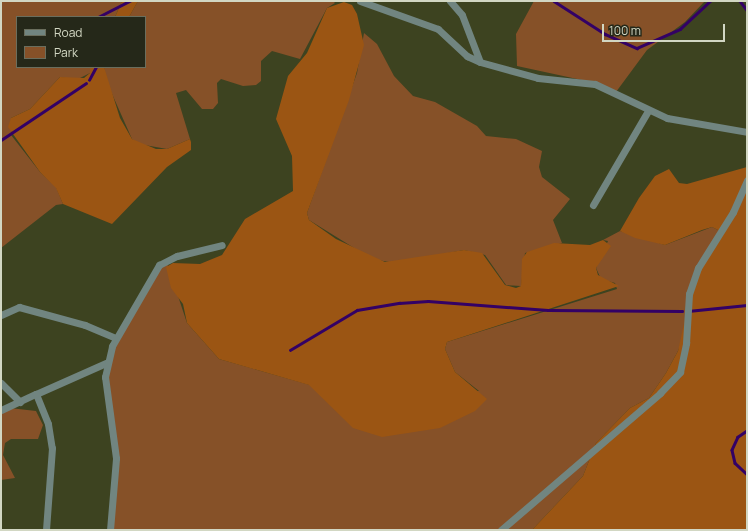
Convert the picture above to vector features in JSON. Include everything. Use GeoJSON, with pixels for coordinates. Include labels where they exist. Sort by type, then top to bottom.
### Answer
{"type":"FeatureCollection","features":[{"type":"Feature","properties":{"kind":"street"},"geometry":{"type":"LineString","coordinates":[[360,1],[438,28],[467,56],[480,62],[538,78],[595,84],[648,111],[683,122],[747,132]]}},
{"type":"Feature","properties":{"kind":"street"},"geometry":{"type":"LineString","coordinates":[[450,1],[462,15],[480,62]]}},
{"type":"Feature","properties":{"kind":"street"},"geometry":{"type":"LineString","coordinates":[[593,205],[648,111]]}},
{"type":"Feature","properties":{"kind":"street"},"geometry":{"type":"LineString","coordinates":[[501,530],[660,393],[680,372],[686,343],[689,294],[698,268],[733,212],[747,180]]}},
{"type":"Feature","properties":{"kind":"street"},"geometry":{"type":"LineString","coordinates":[[110,530],[116,458],[105,397],[106,363],[115,338],[159,265],[177,256],[222,244]]}},
{"type":"Feature","properties":{"kind":"street"},"geometry":{"type":"LineString","coordinates":[[1,315],[19,307],[86,325],[115,338]]}},
{"type":"Feature","properties":{"kind":"street"},"geometry":{"type":"LineString","coordinates":[[1,410],[106,363]]}},
{"type":"Feature","properties":{"kind":"street"},"geometry":{"type":"LineString","coordinates":[[1,383],[20,402]]}},
{"type":"Feature","properties":{"kind":"street"},"geometry":{"type":"LineString","coordinates":[[36,394],[48,424],[52,448],[46,530]]}},
{"type":"Feature","properties":{"kind":"green space"},"geometry":{"type":"Polygon","coordinates":[[[1,1],[122,1],[115,16],[16,16],[16,68],[90,68],[90,73],[76,80],[60,77],[30,109],[11,118],[11,135],[40,172],[56,187],[63,204],[56,205],[1,248],[1,1]]]}},
{"type":"Feature","properties":{"kind":"green space"},"geometry":{"type":"Polygon","coordinates":[[[138,1],[333,1],[335,3],[327,8],[300,59],[272,51],[261,61],[261,81],[256,85],[243,86],[221,79],[217,83],[218,103],[213,109],[202,109],[186,90],[176,93],[190,139],[167,149],[139,144],[132,139],[105,78],[104,68],[146,68],[146,16],[130,16],[138,1]]]}},
{"type":"Feature","properties":{"kind":"green space"},"geometry":{"type":"Polygon","coordinates":[[[534,1],[705,1],[685,22],[647,50],[616,92],[591,82],[517,66],[516,34],[534,1]]]}},
{"type":"Feature","properties":{"kind":"green space"},"geometry":{"type":"Polygon","coordinates":[[[364,33],[377,44],[394,76],[413,96],[435,102],[477,126],[486,136],[516,139],[542,151],[539,167],[542,177],[570,199],[553,220],[562,243],[525,253],[521,286],[506,285],[485,255],[464,250],[395,263],[372,259],[309,220],[307,213],[357,73],[364,33]]]}},
{"type":"Feature","properties":{"kind":"green space"},"geometry":{"type":"Polygon","coordinates":[[[712,227],[720,231],[678,351],[666,373],[649,398],[630,408],[596,443],[583,476],[532,530],[113,530],[118,456],[107,379],[114,346],[156,270],[167,263],[187,323],[219,359],[310,385],[479,391],[455,372],[445,349],[447,342],[617,289],[615,283],[601,279],[596,268],[608,241],[603,240],[620,231],[665,245],[712,227]]]}},
{"type":"Feature","properties":{"kind":"green space"},"geometry":{"type":"Polygon","coordinates":[[[1,407],[36,411],[43,425],[38,439],[11,439],[5,443],[3,455],[15,478],[1,480],[1,407]]]}},
{"type":"Feature","properties":{"kind":"shaded area"},"geometry":{"type":"Polygon","coordinates":[[[122,1],[138,1],[130,16],[115,16],[122,1]]]}},
{"type":"Feature","properties":{"kind":"shaded area"},"geometry":{"type":"Polygon","coordinates":[[[344,2],[352,5],[357,14],[364,45],[349,100],[307,213],[309,220],[336,239],[385,262],[464,250],[482,253],[505,285],[516,288],[521,286],[522,259],[527,252],[554,243],[590,245],[603,240],[611,246],[596,268],[598,275],[619,286],[447,342],[445,349],[455,372],[487,399],[475,411],[440,428],[382,437],[353,428],[309,385],[219,359],[187,323],[183,304],[171,288],[166,267],[173,263],[200,264],[222,255],[245,219],[293,191],[292,156],[276,119],[288,76],[307,53],[327,8],[344,2]]]}},
{"type":"Feature","properties":{"kind":"shaded area"},"geometry":{"type":"Polygon","coordinates":[[[90,68],[104,68],[120,118],[132,139],[156,149],[167,149],[190,139],[191,142],[191,150],[167,167],[112,224],[63,204],[56,188],[40,172],[8,127],[11,118],[30,109],[60,77],[84,78],[90,73],[90,68]]]}},
{"type":"Feature","properties":{"kind":"shaded area"},"geometry":{"type":"Polygon","coordinates":[[[747,167],[747,530],[532,530],[583,476],[596,443],[630,408],[649,398],[666,373],[678,351],[694,278],[720,231],[712,227],[665,245],[635,238],[620,231],[639,198],[655,176],[669,169],[679,183],[687,184],[747,167]]]}},
{"type":"Feature","properties":{"kind":"waterway"},"geometry":{"type":"LineString","coordinates":[[100,16],[130,1]]}},
{"type":"Feature","properties":{"kind":"waterway"},"geometry":{"type":"LineString","coordinates":[[554,1],[605,34],[637,48],[680,29],[710,1]]}},
{"type":"Feature","properties":{"kind":"waterway"},"geometry":{"type":"LineString","coordinates":[[740,1],[747,10]]}},
{"type":"Feature","properties":{"kind":"waterway"},"geometry":{"type":"LineString","coordinates":[[89,80],[95,68]]}},
{"type":"Feature","properties":{"kind":"waterway"},"geometry":{"type":"LineString","coordinates":[[1,140],[86,83]]}},
{"type":"Feature","properties":{"kind":"waterway"},"geometry":{"type":"LineString","coordinates":[[290,350],[357,310],[399,303],[428,301],[548,310],[682,311]]}},
{"type":"Feature","properties":{"kind":"waterway"},"geometry":{"type":"LineString","coordinates":[[688,311],[747,305]]}},
{"type":"Feature","properties":{"kind":"waterway"},"geometry":{"type":"LineString","coordinates":[[747,431],[738,437],[732,450],[735,463],[747,474]]}}]}
